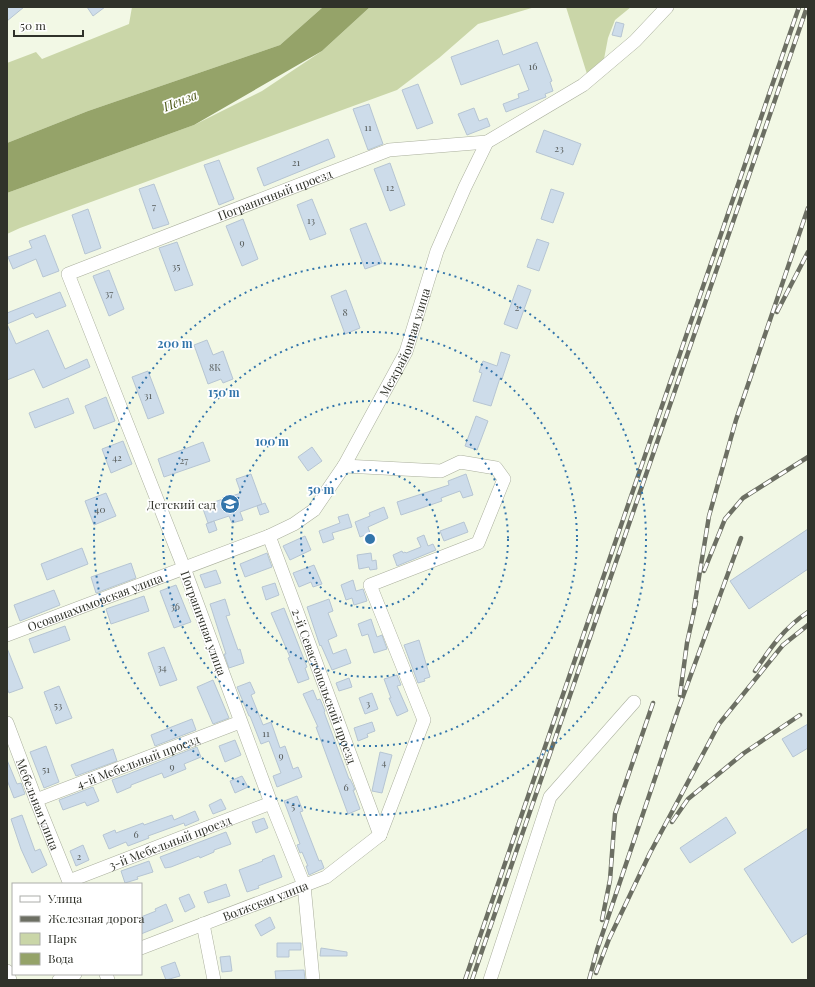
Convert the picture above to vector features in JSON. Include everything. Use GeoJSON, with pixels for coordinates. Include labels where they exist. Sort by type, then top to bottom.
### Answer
{"type":"FeatureCollection","features":[{"type":"Feature","properties":{"kind":"street"},"geometry":{"type":"LineString","coordinates":[[487,142],[583,85],[635,41],[667,7]]}},
{"type":"Feature","properties":{"kind":"street","name":"Пограничный проезд"},"geometry":{"type":"LineString","coordinates":[[68,274],[389,150],[487,142]]}},
{"type":"Feature","properties":{"kind":"street","name":"Межрайонная улица"},"geometry":{"type":"LineString","coordinates":[[294,524],[314,510],[344,466],[406,352],[436,251],[487,142]]}},
{"type":"Feature","properties":{"kind":"street","name":"Пограничная улица"},"geometry":{"type":"LineString","coordinates":[[68,274],[184,568],[240,722],[304,885],[313,980]]}},
{"type":"Feature","properties":{"kind":"street"},"geometry":{"type":"LineString","coordinates":[[344,466],[441,471],[460,462],[496,468],[504,479],[478,543],[370,585],[424,720],[380,835]]}},
{"type":"Feature","properties":{"kind":"street","name":"Осоавиахимовская улица"},"geometry":{"type":"LineString","coordinates":[[7,635],[269,536],[294,524]]}},
{"type":"Feature","properties":{"kind":"street","name":"2-й Севастопольский проезд"},"geometry":{"type":"LineString","coordinates":[[269,536],[380,835]]}},
{"type":"Feature","properties":{"kind":"street"},"geometry":{"type":"LineString","coordinates":[[490,980],[550,797],[634,702]]}},
{"type":"Feature","properties":{"kind":"street","name":"4-й Мебельный проезд"},"geometry":{"type":"LineString","coordinates":[[36,800],[240,722]]}},
{"type":"Feature","properties":{"kind":"street","name":"Мебельная улица"},"geometry":{"type":"LineString","coordinates":[[7,724],[70,883]]}},
{"type":"Feature","properties":{"kind":"street","name":"3-й Мебельный проезд"},"geometry":{"type":"LineString","coordinates":[[70,883],[271,803]]}},
{"type":"Feature","properties":{"kind":"street","name":"Волжская улица"},"geometry":{"type":"LineString","coordinates":[[142,948],[326,876],[380,835]]}},
{"type":"Feature","properties":{"kind":"street"},"geometry":{"type":"LineString","coordinates":[[203,924],[214,980]]}},
{"type":"Feature","properties":{"kind":"street"},"geometry":{"type":"LineString","coordinates":[[7,971],[10,980]]}},
{"type":"Feature","properties":{"kind":"street"},"geometry":{"type":"LineString","coordinates":[[59,980],[72,975]]}},
{"type":"Feature","properties":{"kind":"green space"},"geometry":{"type":"Polygon","coordinates":[[[132,7],[323,7],[280,45],[88,111],[7,143],[7,63],[36,52],[42,59],[129,24],[132,7]]]}},
{"type":"Feature","properties":{"kind":"green space"},"geometry":{"type":"Polygon","coordinates":[[[370,7],[535,7],[478,24],[439,58],[397,90],[7,234],[7,193],[194,125],[262,91],[322,51],[370,7]]]}},
{"type":"Feature","properties":{"kind":"green space"},"geometry":{"type":"Polygon","coordinates":[[[566,7],[631,7],[615,20],[608,38],[604,59],[587,74],[566,7]]]}},
{"type":"Feature","properties":{"kind":"water","name":"Пенза"},"geometry":{"type":"Polygon","coordinates":[[[323,7],[370,7],[322,51],[194,125],[7,193],[7,143],[88,111],[280,45],[323,7]]]}},
{"type":"Feature","properties":{"kind":"building"},"geometry":{"type":"Polygon","coordinates":[[[7,7],[24,7],[7,21],[7,7]]]}},
{"type":"Feature","properties":{"kind":"building"},"geometry":{"type":"Polygon","coordinates":[[[87,7],[105,7],[93,16],[87,7]]]}},
{"type":"Feature","properties":{"kind":"building"},"geometry":{"type":"Polygon","coordinates":[[[616,22],[624,24],[621,37],[612,35],[616,22]]]}},
{"type":"Feature","properties":{"kind":"building"},"geometry":{"type":"Polygon","coordinates":[[[498,40],[503,55],[537,42],[552,81],[550,82],[553,91],[545,94],[546,97],[506,112],[503,104],[519,98],[518,94],[529,90],[519,64],[461,85],[451,57],[498,40]]]}},
{"type":"Feature","properties":{"kind":"building"},"geometry":{"type":"Polygon","coordinates":[[[418,84],[433,123],[417,129],[402,90],[418,84]]]}},
{"type":"Feature","properties":{"kind":"building"},"geometry":{"type":"Polygon","coordinates":[[[369,104],[383,144],[368,150],[353,109],[369,104]]]}},
{"type":"Feature","properties":{"kind":"building"},"geometry":{"type":"Polygon","coordinates":[[[474,108],[479,121],[487,118],[490,126],[467,135],[458,114],[474,108]]]}},
{"type":"Feature","properties":{"kind":"building"},"geometry":{"type":"Polygon","coordinates":[[[544,130],[581,144],[573,165],[536,152],[544,130]]]}},
{"type":"Feature","properties":{"kind":"building"},"geometry":{"type":"Polygon","coordinates":[[[328,139],[335,157],[264,186],[257,168],[328,139]]]}},
{"type":"Feature","properties":{"kind":"building"},"geometry":{"type":"Polygon","coordinates":[[[219,160],[234,199],[219,205],[204,165],[219,160]]]}},
{"type":"Feature","properties":{"kind":"building"},"geometry":{"type":"Polygon","coordinates":[[[390,163],[405,205],[390,211],[374,169],[390,163]]]}},
{"type":"Feature","properties":{"kind":"building"},"geometry":{"type":"Polygon","coordinates":[[[154,184],[169,224],[153,229],[139,189],[154,184]]]}},
{"type":"Feature","properties":{"kind":"building"},"geometry":{"type":"Polygon","coordinates":[[[551,189],[564,193],[553,223],[541,219],[551,189]]]}},
{"type":"Feature","properties":{"kind":"building"},"geometry":{"type":"Polygon","coordinates":[[[312,199],[326,234],[310,240],[297,205],[312,199]]]}},
{"type":"Feature","properties":{"kind":"building"},"geometry":{"type":"Polygon","coordinates":[[[88,209],[101,248],[85,254],[72,215],[88,209]]]}},
{"type":"Feature","properties":{"kind":"building"},"geometry":{"type":"Polygon","coordinates":[[[243,219],[258,259],[242,266],[226,226],[243,219]]]}},
{"type":"Feature","properties":{"kind":"building"},"geometry":{"type":"Polygon","coordinates":[[[366,223],[382,263],[365,269],[350,229],[366,223]]]}},
{"type":"Feature","properties":{"kind":"building"},"geometry":{"type":"Polygon","coordinates":[[[45,235],[59,271],[43,277],[36,259],[13,269],[8,257],[32,248],[29,241],[45,235]]]}},
{"type":"Feature","properties":{"kind":"building"},"geometry":{"type":"Polygon","coordinates":[[[537,239],[549,243],[539,271],[527,267],[537,239]]]}},
{"type":"Feature","properties":{"kind":"building"},"geometry":{"type":"Polygon","coordinates":[[[177,242],[193,285],[175,291],[159,248],[177,242]]]}},
{"type":"Feature","properties":{"kind":"building"},"geometry":{"type":"Polygon","coordinates":[[[109,270],[124,309],[109,316],[93,276],[109,270]]]}},
{"type":"Feature","properties":{"kind":"building"},"geometry":{"type":"Polygon","coordinates":[[[518,285],[531,290],[517,329],[504,324],[518,285]]]}},
{"type":"Feature","properties":{"kind":"building"},"geometry":{"type":"Polygon","coordinates":[[[346,290],[360,328],[345,334],[331,296],[346,290]]]}},
{"type":"Feature","properties":{"kind":"building"},"geometry":{"type":"Polygon","coordinates":[[[60,292],[66,306],[36,318],[33,313],[7,324],[7,313],[60,292]]]}},
{"type":"Feature","properties":{"kind":"building"},"geometry":{"type":"Polygon","coordinates":[[[7,324],[16,344],[48,330],[65,369],[87,359],[90,367],[43,388],[34,369],[7,380],[7,324]]]}},
{"type":"Feature","properties":{"kind":"building"},"geometry":{"type":"Polygon","coordinates":[[[207,340],[213,355],[223,351],[233,379],[223,383],[221,379],[208,384],[194,345],[207,340]]]}},
{"type":"Feature","properties":{"kind":"building"},"geometry":{"type":"Polygon","coordinates":[[[501,352],[510,355],[502,379],[500,378],[491,406],[473,401],[482,373],[479,372],[483,361],[497,366],[501,352]]]}},
{"type":"Feature","properties":{"kind":"building"},"geometry":{"type":"Polygon","coordinates":[[[148,371],[164,413],[148,419],[132,377],[148,371]]]}},
{"type":"Feature","properties":{"kind":"building"},"geometry":{"type":"Polygon","coordinates":[[[106,397],[115,421],[94,429],[85,406],[106,397]]]}},
{"type":"Feature","properties":{"kind":"building"},"geometry":{"type":"Polygon","coordinates":[[[68,398],[74,413],[35,428],[29,413],[68,398]]]}},
{"type":"Feature","properties":{"kind":"building"},"geometry":{"type":"Polygon","coordinates":[[[476,416],[488,421],[477,450],[465,446],[476,416]]]}},
{"type":"Feature","properties":{"kind":"building"},"geometry":{"type":"Polygon","coordinates":[[[123,441],[132,464],[111,473],[102,449],[123,441]]]}},
{"type":"Feature","properties":{"kind":"building"},"geometry":{"type":"Polygon","coordinates":[[[203,442],[210,461],[164,477],[158,459],[203,442]]]}},
{"type":"Feature","properties":{"kind":"building"},"geometry":{"type":"Polygon","coordinates":[[[312,447],[322,461],[308,471],[298,457],[312,447]]]}},
{"type":"Feature","properties":{"kind":"building"},"geometry":{"type":"Polygon","coordinates":[[[251,474],[262,504],[240,512],[243,520],[232,523],[229,516],[208,523],[202,506],[241,493],[236,479],[251,474]]]}},
{"type":"Feature","properties":{"kind":"building"},"geometry":{"type":"Polygon","coordinates":[[[466,474],[473,495],[463,498],[460,491],[441,498],[442,501],[401,515],[397,502],[449,485],[448,481],[466,474]]]}},
{"type":"Feature","properties":{"kind":"building"},"geometry":{"type":"Polygon","coordinates":[[[106,493],[116,516],[94,525],[85,501],[106,493]]]}},
{"type":"Feature","properties":{"kind":"building"},"geometry":{"type":"Polygon","coordinates":[[[265,503],[269,512],[260,515],[257,506],[265,503]]]}},
{"type":"Feature","properties":{"kind":"building"},"geometry":{"type":"Polygon","coordinates":[[[384,507],[388,518],[368,527],[370,533],[360,537],[355,522],[370,516],[369,513],[384,507]]]}},
{"type":"Feature","properties":{"kind":"building"},"geometry":{"type":"Polygon","coordinates":[[[348,514],[352,527],[332,533],[334,539],[323,543],[319,531],[340,523],[338,517],[348,514]]]}},
{"type":"Feature","properties":{"kind":"building"},"geometry":{"type":"Polygon","coordinates":[[[214,521],[217,530],[209,533],[206,524],[214,521]]]}},
{"type":"Feature","properties":{"kind":"building"},"geometry":{"type":"Polygon","coordinates":[[[464,522],[468,532],[444,541],[440,531],[464,522]]]}},
{"type":"Feature","properties":{"kind":"building"},"geometry":{"type":"Polygon","coordinates":[[[808,529],[808,569],[749,609],[730,581],[808,529]]]}},
{"type":"Feature","properties":{"kind":"building"},"geometry":{"type":"Polygon","coordinates":[[[424,535],[428,546],[433,544],[436,550],[397,566],[393,555],[402,551],[403,553],[406,553],[421,547],[417,538],[424,535]]]}},
{"type":"Feature","properties":{"kind":"building"},"geometry":{"type":"Polygon","coordinates":[[[305,536],[311,550],[290,560],[283,546],[305,536]]]}},
{"type":"Feature","properties":{"kind":"building"},"geometry":{"type":"Polygon","coordinates":[[[82,548],[88,564],[47,580],[41,564],[82,548]]]}},
{"type":"Feature","properties":{"kind":"building"},"geometry":{"type":"Polygon","coordinates":[[[267,553],[272,567],[245,577],[240,564],[267,553]]]}},
{"type":"Feature","properties":{"kind":"building"},"geometry":{"type":"Polygon","coordinates":[[[371,553],[372,561],[376,560],[377,569],[370,570],[369,567],[359,569],[357,555],[371,553]]]}},
{"type":"Feature","properties":{"kind":"building"},"geometry":{"type":"Polygon","coordinates":[[[131,563],[136,578],[96,593],[91,577],[131,563]]]}},
{"type":"Feature","properties":{"kind":"building"},"geometry":{"type":"Polygon","coordinates":[[[314,565],[322,584],[313,587],[311,582],[299,587],[293,573],[314,565]]]}},
{"type":"Feature","properties":{"kind":"building"},"geometry":{"type":"Polygon","coordinates":[[[216,570],[221,583],[205,588],[200,575],[216,570]]]}},
{"type":"Feature","properties":{"kind":"building"},"geometry":{"type":"Polygon","coordinates":[[[353,580],[356,591],[363,589],[367,601],[354,605],[352,598],[346,600],[341,585],[353,580]]]}},
{"type":"Feature","properties":{"kind":"building"},"geometry":{"type":"Polygon","coordinates":[[[275,583],[279,595],[266,600],[262,587],[275,583]]]}},
{"type":"Feature","properties":{"kind":"building"},"geometry":{"type":"Polygon","coordinates":[[[176,585],[191,622],[174,628],[160,591],[176,585]]]}},
{"type":"Feature","properties":{"kind":"building"},"geometry":{"type":"Polygon","coordinates":[[[54,590],[60,605],[20,621],[14,605],[54,590]]]}},
{"type":"Feature","properties":{"kind":"building"},"geometry":{"type":"Polygon","coordinates":[[[144,596],[149,611],[111,624],[106,609],[144,596]]]}},
{"type":"Feature","properties":{"kind":"building"},"geometry":{"type":"Polygon","coordinates":[[[225,599],[230,615],[226,616],[238,650],[240,649],[244,663],[229,668],[210,604],[225,599]]]}},
{"type":"Feature","properties":{"kind":"building"},"geometry":{"type":"Polygon","coordinates":[[[329,599],[333,611],[328,613],[337,636],[328,640],[333,654],[346,649],[351,663],[332,670],[321,645],[320,646],[307,607],[329,599]]]}},
{"type":"Feature","properties":{"kind":"building"},"geometry":{"type":"Polygon","coordinates":[[[284,608],[307,667],[305,668],[309,679],[298,683],[288,658],[290,657],[271,613],[284,608]]]}},
{"type":"Feature","properties":{"kind":"building"},"geometry":{"type":"Polygon","coordinates":[[[371,619],[377,637],[382,635],[387,649],[374,653],[368,634],[362,636],[358,624],[371,619]]]}},
{"type":"Feature","properties":{"kind":"building"},"geometry":{"type":"Polygon","coordinates":[[[65,626],[70,640],[34,653],[29,639],[65,626]]]}},
{"type":"Feature","properties":{"kind":"building"},"geometry":{"type":"Polygon","coordinates":[[[419,640],[430,677],[424,679],[425,681],[418,683],[404,645],[419,640]]]}},
{"type":"Feature","properties":{"kind":"building"},"geometry":{"type":"Polygon","coordinates":[[[164,647],[177,680],[160,686],[148,653],[164,647]]]}},
{"type":"Feature","properties":{"kind":"building"},"geometry":{"type":"Polygon","coordinates":[[[7,648],[23,688],[9,693],[7,688],[7,648]]]}},
{"type":"Feature","properties":{"kind":"building"},"geometry":{"type":"Polygon","coordinates":[[[397,675],[401,685],[397,686],[408,711],[397,716],[389,698],[391,698],[384,679],[397,675]]]}},
{"type":"Feature","properties":{"kind":"building"},"geometry":{"type":"Polygon","coordinates":[[[349,678],[352,687],[339,691],[336,683],[349,678]]]}},
{"type":"Feature","properties":{"kind":"building"},"geometry":{"type":"Polygon","coordinates":[[[213,680],[229,718],[213,724],[197,687],[213,680]]]}},
{"type":"Feature","properties":{"kind":"building"},"geometry":{"type":"Polygon","coordinates":[[[250,682],[255,693],[251,695],[263,725],[271,722],[280,748],[285,746],[293,769],[298,767],[302,777],[277,787],[273,776],[281,773],[269,741],[261,744],[237,687],[250,682]]]}},
{"type":"Feature","properties":{"kind":"building"},"geometry":{"type":"Polygon","coordinates":[[[59,686],[72,718],[56,724],[44,692],[59,686]]]}},
{"type":"Feature","properties":{"kind":"building"},"geometry":{"type":"Polygon","coordinates":[[[313,690],[317,700],[320,699],[349,779],[355,790],[353,790],[360,809],[348,814],[316,727],[318,727],[303,694],[313,690]]]}},
{"type":"Feature","properties":{"kind":"building"},"geometry":{"type":"Polygon","coordinates":[[[372,693],[378,709],[365,714],[359,698],[372,693]]]}},
{"type":"Feature","properties":{"kind":"building"},"geometry":{"type":"Polygon","coordinates":[[[192,719],[196,730],[155,746],[151,735],[192,719]]]}},
{"type":"Feature","properties":{"kind":"building"},"geometry":{"type":"Polygon","coordinates":[[[372,722],[375,731],[367,734],[368,737],[358,741],[354,728],[372,722]]]}},
{"type":"Feature","properties":{"kind":"building"},"geometry":{"type":"Polygon","coordinates":[[[808,724],[808,748],[793,757],[782,739],[808,724]]]}},
{"type":"Feature","properties":{"kind":"building"},"geometry":{"type":"Polygon","coordinates":[[[235,740],[241,755],[225,762],[219,746],[235,740]]]}},
{"type":"Feature","properties":{"kind":"building"},"geometry":{"type":"Polygon","coordinates":[[[46,746],[59,782],[44,788],[30,752],[46,746]]]}},
{"type":"Feature","properties":{"kind":"building"},"geometry":{"type":"Polygon","coordinates":[[[197,747],[201,757],[184,764],[186,769],[164,778],[162,773],[131,785],[131,787],[117,793],[112,780],[197,747]]]}},
{"type":"Feature","properties":{"kind":"building"},"geometry":{"type":"Polygon","coordinates":[[[113,749],[117,761],[76,776],[71,765],[113,749]]]}},
{"type":"Feature","properties":{"kind":"building"},"geometry":{"type":"Polygon","coordinates":[[[380,752],[392,755],[382,793],[372,791],[380,752]]]}},
{"type":"Feature","properties":{"kind":"building"},"geometry":{"type":"Polygon","coordinates":[[[7,760],[17,784],[21,783],[25,794],[14,798],[7,780],[7,760]]]}},
{"type":"Feature","properties":{"kind":"building"},"geometry":{"type":"Polygon","coordinates":[[[242,776],[248,787],[235,793],[230,781],[242,776]]]}},
{"type":"Feature","properties":{"kind":"building"},"geometry":{"type":"Polygon","coordinates":[[[93,787],[99,801],[87,806],[85,802],[63,810],[59,800],[93,787]]]}},
{"type":"Feature","properties":{"kind":"building"},"geometry":{"type":"Polygon","coordinates":[[[297,796],[303,811],[300,812],[319,861],[321,860],[324,868],[309,875],[306,866],[308,866],[297,845],[300,844],[284,801],[297,796]]]}},
{"type":"Feature","properties":{"kind":"building"},"geometry":{"type":"Polygon","coordinates":[[[221,799],[226,809],[213,814],[209,805],[221,799]]]}},
{"type":"Feature","properties":{"kind":"building"},"geometry":{"type":"Polygon","coordinates":[[[195,811],[199,820],[185,826],[184,823],[148,836],[149,838],[128,846],[126,842],[109,849],[103,835],[115,830],[116,833],[143,823],[144,825],[172,815],[174,820],[195,811]]]}},
{"type":"Feature","properties":{"kind":"building"},"geometry":{"type":"Polygon","coordinates":[[[22,815],[35,851],[40,849],[47,865],[32,873],[21,849],[11,819],[22,815]]]}},
{"type":"Feature","properties":{"kind":"building"},"geometry":{"type":"Polygon","coordinates":[[[726,817],[736,833],[690,863],[680,848],[726,817]]]}},
{"type":"Feature","properties":{"kind":"building"},"geometry":{"type":"Polygon","coordinates":[[[264,818],[268,828],[256,833],[252,822],[264,818]]]}},
{"type":"Feature","properties":{"kind":"building"},"geometry":{"type":"Polygon","coordinates":[[[808,828],[808,933],[792,943],[744,869],[808,828]]]}},
{"type":"Feature","properties":{"kind":"building"},"geometry":{"type":"Polygon","coordinates":[[[226,832],[231,844],[214,850],[214,852],[200,858],[199,856],[165,868],[160,857],[226,832]]]}},
{"type":"Feature","properties":{"kind":"building"},"geometry":{"type":"Polygon","coordinates":[[[83,845],[89,860],[76,866],[70,851],[83,845]]]}},
{"type":"Feature","properties":{"kind":"building"},"geometry":{"type":"Polygon","coordinates":[[[274,855],[282,877],[247,892],[239,870],[274,855]]]}},
{"type":"Feature","properties":{"kind":"building"},"geometry":{"type":"Polygon","coordinates":[[[149,861],[153,872],[125,883],[121,871],[149,861]]]}},
{"type":"Feature","properties":{"kind":"building"},"geometry":{"type":"Polygon","coordinates":[[[226,884],[230,896],[208,903],[204,892],[226,884]]]}},
{"type":"Feature","properties":{"kind":"building"},"geometry":{"type":"Polygon","coordinates":[[[189,894],[195,907],[185,912],[179,898],[189,894]]]}},
{"type":"Feature","properties":{"kind":"building"},"geometry":{"type":"Polygon","coordinates":[[[166,904],[173,921],[142,934],[142,917],[156,911],[155,909],[166,904]]]}},
{"type":"Feature","properties":{"kind":"building"},"geometry":{"type":"Polygon","coordinates":[[[270,917],[275,928],[261,936],[255,925],[270,917]]]}},
{"type":"Feature","properties":{"kind":"building"},"geometry":{"type":"Polygon","coordinates":[[[277,943],[301,943],[301,950],[289,950],[289,957],[277,957],[277,943]]]}},
{"type":"Feature","properties":{"kind":"building"},"geometry":{"type":"Polygon","coordinates":[[[321,948],[347,952],[347,956],[320,956],[321,948]]]}},
{"type":"Feature","properties":{"kind":"building"},"geometry":{"type":"Polygon","coordinates":[[[230,956],[232,971],[222,972],[220,957],[230,956]]]}},
{"type":"Feature","properties":{"kind":"building"},"geometry":{"type":"Polygon","coordinates":[[[175,962],[180,976],[166,980],[161,967],[175,962]]]}},
{"type":"Feature","properties":{"kind":"building"},"geometry":{"type":"Polygon","coordinates":[[[304,970],[305,980],[276,980],[275,971],[304,970]]]}},
{"type":"Feature","properties":{"kind":"railway"},"geometry":{"type":"LineString","coordinates":[[465,980],[799,7]]}},
{"type":"Feature","properties":{"kind":"railway"},"geometry":{"type":"LineString","coordinates":[[472,980],[807,7]]}},
{"type":"Feature","properties":{"kind":"railway"},"geometry":{"type":"LineString","coordinates":[[694,608],[709,516],[736,420],[808,208]]}},
{"type":"Feature","properties":{"kind":"railway"},"geometry":{"type":"LineString","coordinates":[[777,312],[808,252]]}},
{"type":"Feature","properties":{"kind":"railway"},"geometry":{"type":"LineString","coordinates":[[704,571],[725,519],[743,498],[808,457]]}},
{"type":"Feature","properties":{"kind":"railway"},"geometry":{"type":"LineString","coordinates":[[589,980],[597,950],[678,710],[741,538]]}},
{"type":"Feature","properties":{"kind":"railway"},"geometry":{"type":"LineString","coordinates":[[680,695],[687,643],[696,602]]}},
{"type":"Feature","properties":{"kind":"railway"},"geometry":{"type":"LineString","coordinates":[[755,671],[772,646],[785,631],[808,612]]}},
{"type":"Feature","properties":{"kind":"railway"},"geometry":{"type":"LineString","coordinates":[[596,973],[609,939],[650,853],[719,724],[783,645],[808,625]]}},
{"type":"Feature","properties":{"kind":"railway"},"geometry":{"type":"LineString","coordinates":[[602,920],[610,880],[615,814],[653,703]]}},
{"type":"Feature","properties":{"kind":"railway"},"geometry":{"type":"LineString","coordinates":[[672,822],[688,799],[744,753],[800,715]]}},
{"type":"Feature","properties":{"kind":"place","name":"Детский сад"},"geometry":{"type":"Point","coordinates":[230,504]}}]}
